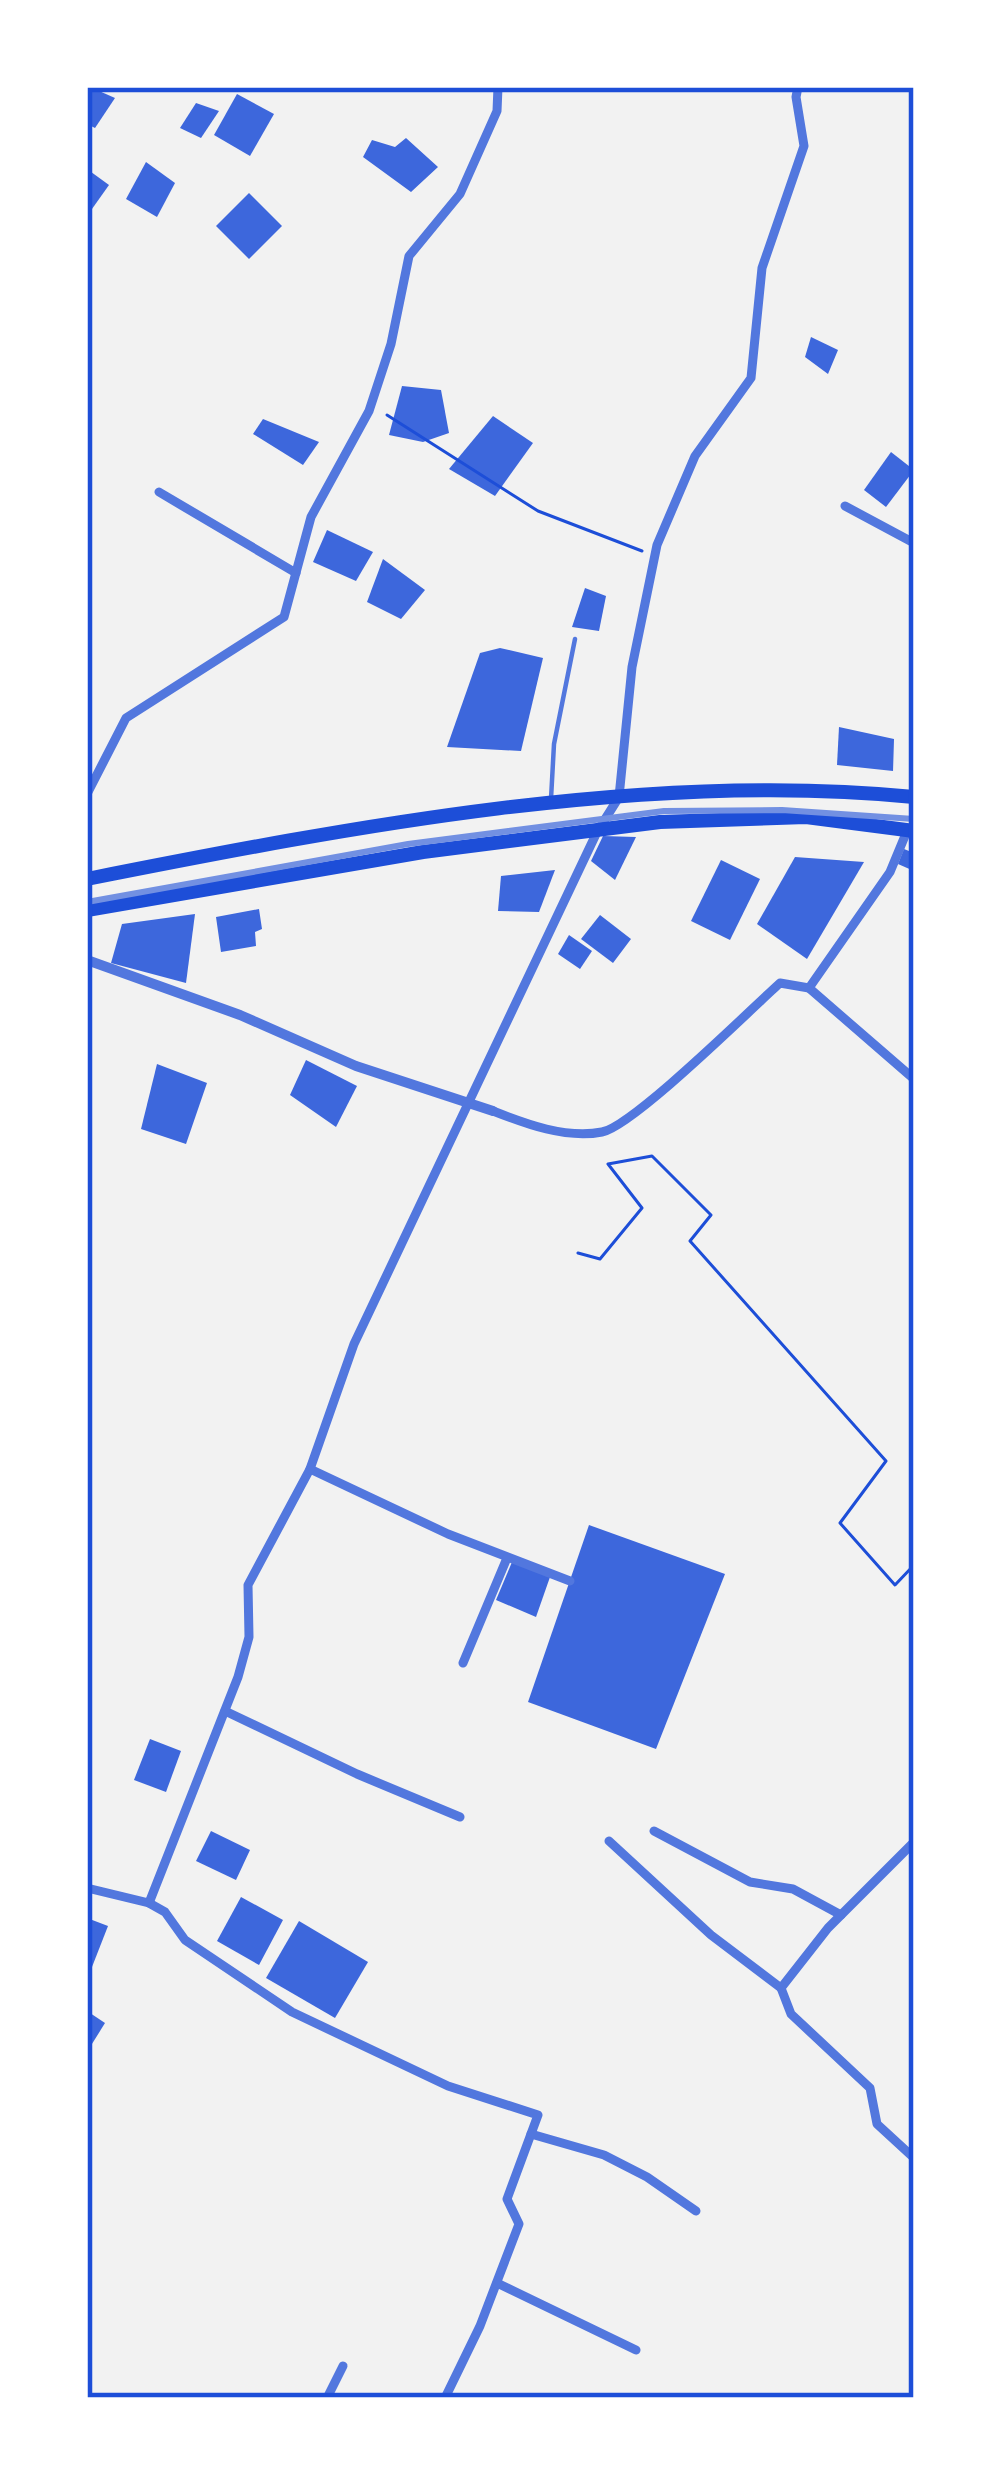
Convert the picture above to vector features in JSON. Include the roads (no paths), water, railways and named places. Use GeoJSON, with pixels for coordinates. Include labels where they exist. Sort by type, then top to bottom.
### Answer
{"type":"FeatureCollection","features":[{"type":"Feature","properties":{"kind":"main road"},"geometry":{"type":"LineString","coordinates":[[87,879],[219,853],[619,797],[744,790],[914,797]]}},
{"type":"Feature","properties":{"kind":"main road"},"geometry":{"type":"LineString","coordinates":[[87,910],[423,852],[660,822],[806,817],[911,831]]}},
{"type":"Feature","properties":{"kind":"street"},"geometry":{"type":"LineString","coordinates":[[87,794],[126,718],[284,617],[311,517],[371,405],[392,344],[409,256],[460,194],[497,111],[498,87]]}},
{"type":"Feature","properties":{"kind":"street"},"geometry":{"type":"LineString","coordinates":[[149,1903],[249,1637],[248,1585],[310,1469],[355,1344],[597,832],[619,797],[632,667],[655,556],[695,457],[751,379],[762,268],[804,146],[797,87]]}},
{"type":"Feature","properties":{"kind":"street"},"geometry":{"type":"LineString","coordinates":[[159,493],[296,573]]}},
{"type":"Feature","properties":{"kind":"street"},"geometry":{"type":"LineString","coordinates":[[845,506],[914,542]]}},
{"type":"Feature","properties":{"kind":"street"},"geometry":{"type":"LineString","coordinates":[[809,988],[890,872],[911,831]]}},
{"type":"Feature","properties":{"kind":"street"},"geometry":{"type":"LineString","coordinates":[[87,960],[240,1015],[356,1066],[552,1131],[603,1132],[641,1108],[780,983],[809,988],[914,1079]]}},
{"type":"Feature","properties":{"kind":"street"},"geometry":{"type":"LineString","coordinates":[[310,1469],[507,1558],[570,1581]]}},
{"type":"Feature","properties":{"kind":"street"},"geometry":{"type":"LineString","coordinates":[[463,1663],[507,1558]]}},
{"type":"Feature","properties":{"kind":"street"},"geometry":{"type":"LineString","coordinates":[[225,1711],[460,1817]]}},
{"type":"Feature","properties":{"kind":"street"},"geometry":{"type":"LineString","coordinates":[[654,1831],[750,1882],[793,1889],[841,1915]]}},
{"type":"Feature","properties":{"kind":"street"},"geometry":{"type":"LineString","coordinates":[[609,1841],[711,1935],[781,1988],[790,2014],[870,2088],[878,2124],[914,2158]]}},
{"type":"Feature","properties":{"kind":"street"},"geometry":{"type":"LineString","coordinates":[[781,1988],[841,1915],[914,1842]]}},
{"type":"Feature","properties":{"kind":"street"},"geometry":{"type":"LineString","coordinates":[[87,1888],[149,1903],[165,1912],[185,1940],[292,2012],[448,2086],[538,2115],[508,2199],[519,2224],[445,2398]]}},
{"type":"Feature","properties":{"kind":"street"},"geometry":{"type":"LineString","coordinates":[[531,2134],[604,2155],[696,2211]]}},
{"type":"Feature","properties":{"kind":"street"},"geometry":{"type":"LineString","coordinates":[[497,2283],[636,2350]]}},
{"type":"Feature","properties":{"kind":"street"},"geometry":{"type":"LineString","coordinates":[[327,2398],[343,2366]]}},
{"type":"Feature","properties":{"kind":"lane"},"geometry":{"type":"LineString","coordinates":[[551,805],[554,744],[575,639]]}},
{"type":"Feature","properties":{"kind":"railway"},"geometry":{"type":"LineString","coordinates":[[87,902],[408,844],[664,811],[782,810],[914,819]]}}]}
